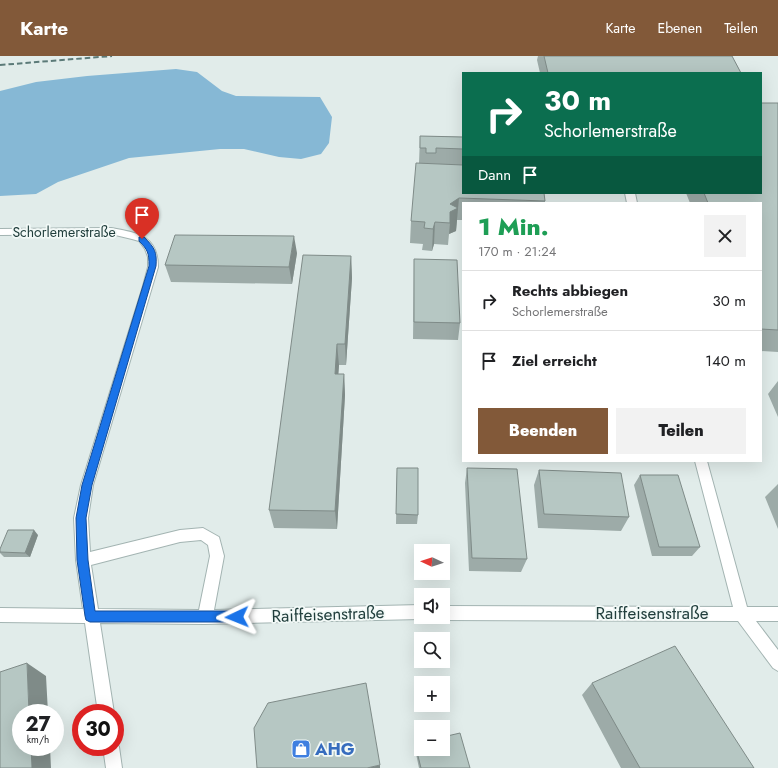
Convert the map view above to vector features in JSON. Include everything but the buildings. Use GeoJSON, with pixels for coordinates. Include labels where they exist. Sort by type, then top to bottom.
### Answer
{"type":"FeatureCollection","features":[{"type":"Feature","properties":{"kind":"street","name":"Schorlemerstraße"},"geometry":{"type":"LineString","coordinates":[[0,232],[120,232],[142,239],[150,248],[153,257],[148,286],[87,485],[81,518],[83,560],[90,616],[105,704]]}},
{"type":"Feature","properties":{"kind":"street"},"geometry":{"type":"LineString","coordinates":[[701,462],[742,614],[778,662]]}},
{"type":"Feature","properties":{"kind":"street"},"geometry":{"type":"LineString","coordinates":[[83,560],[180,536],[203,534],[214,541],[216,556],[205,618]]}},
{"type":"Feature","properties":{"kind":"street","name":"Raiffeisenstraße"},"geometry":{"type":"LineString","coordinates":[[0,616],[205,618],[414,612]]}},
{"type":"Feature","properties":{"kind":"street","name":"Raiffeisenstraße"},"geometry":{"type":"LineString","coordinates":[[450,612],[778,614]]}},
{"type":"Feature","properties":{"kind":"street"},"geometry":{"type":"LineString","coordinates":[[112,756],[114,768]]}},
{"type":"Feature","properties":{"kind":"water"},"geometry":{"type":"Polygon","coordinates":[[[176,69],[197,72],[222,91],[236,96],[320,97],[332,117],[329,143],[321,154],[301,159],[279,157],[244,149],[220,149],[129,158],[58,182],[36,194],[0,196],[0,91],[36,82],[87,76],[176,69]]]}},
{"type":"Feature","properties":{"kind":"railway"},"geometry":{"type":"LineString","coordinates":[[0,65],[112,56]]}},
{"type":"Feature","properties":{"kind":"place","name":"AHG"},"geometry":{"type":"Point","coordinates":[301,749]}},
{"type":"Feature","properties":{"kind":"route"},"geometry":{"type":"LineString","coordinates":[[142,239],[150,248],[153,257],[148,286],[87,485],[81,518],[83,560],[90,616],[205,618],[237,617]]}}]}
